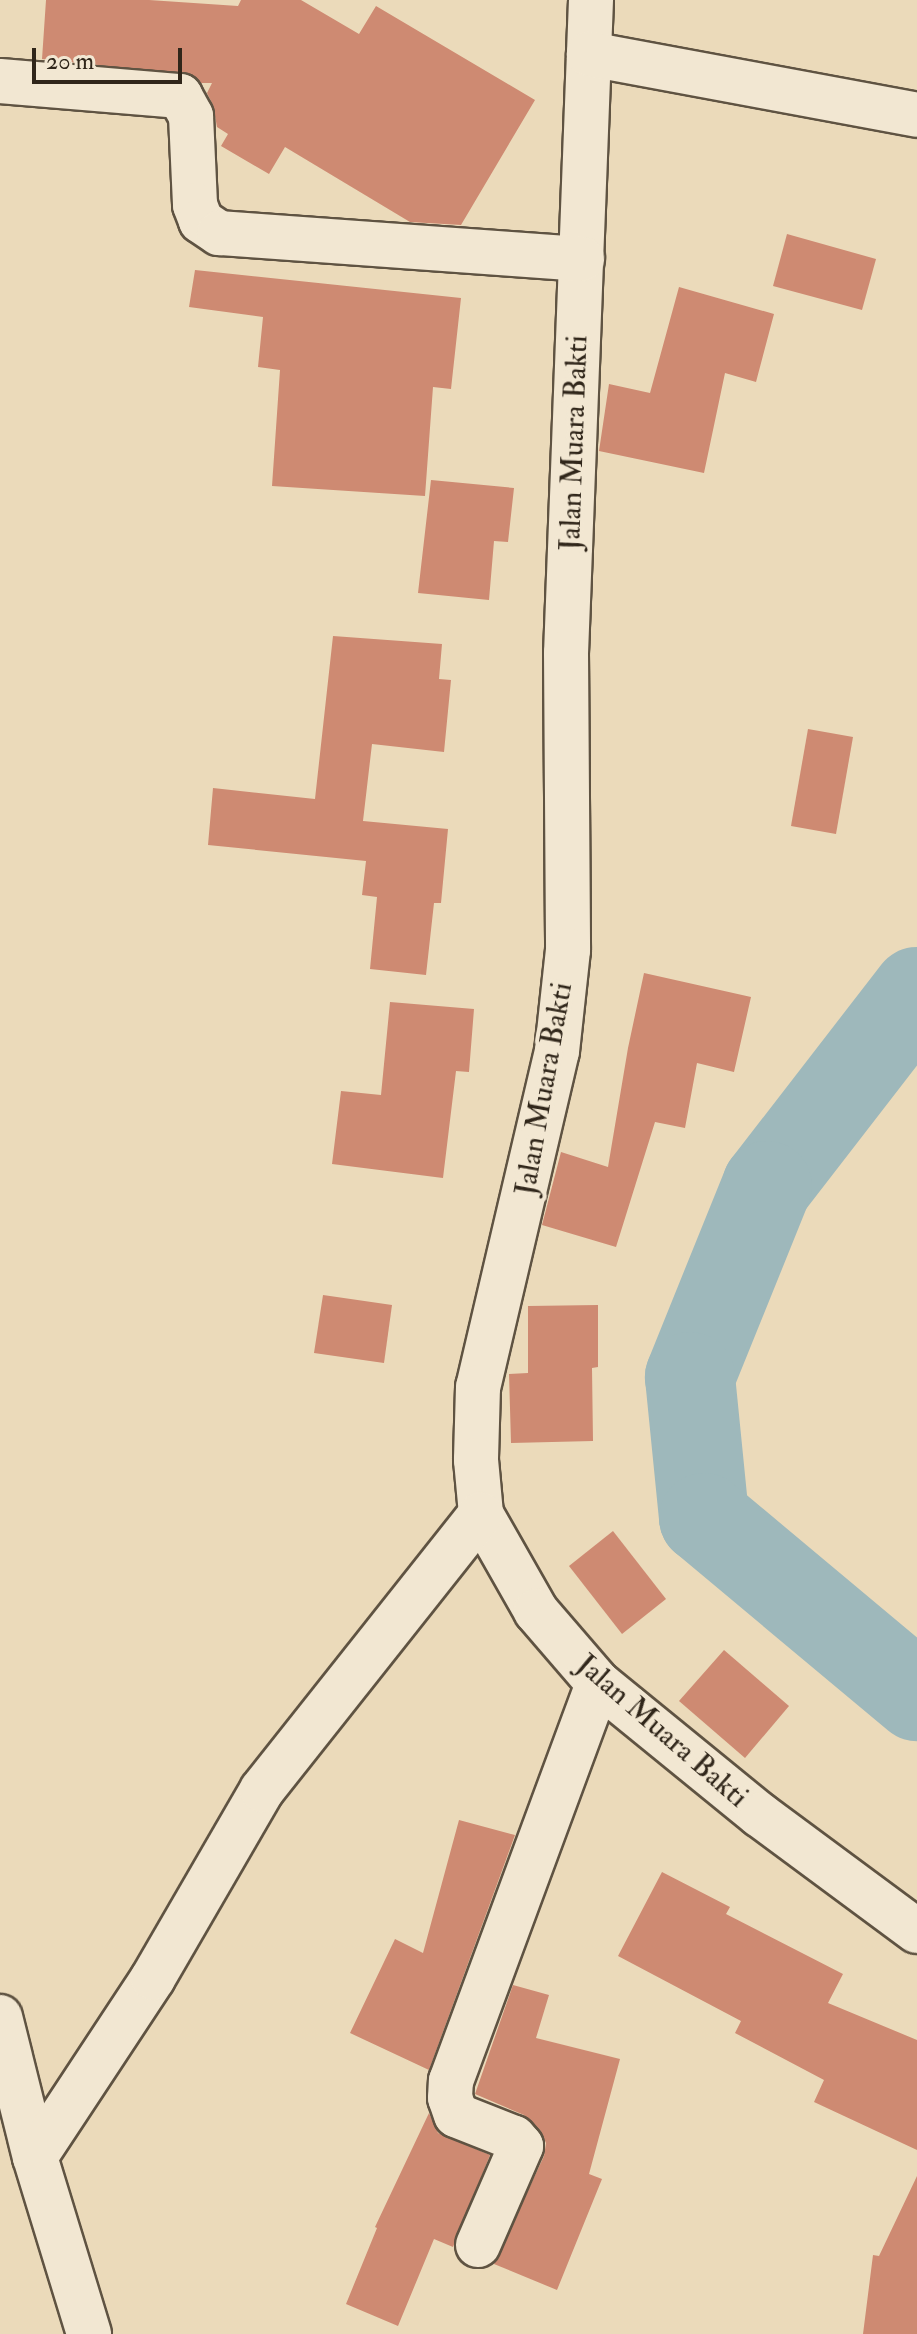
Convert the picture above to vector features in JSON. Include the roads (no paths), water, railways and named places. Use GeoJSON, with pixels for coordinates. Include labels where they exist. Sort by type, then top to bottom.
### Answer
{"type":"FeatureCollection","features":[{"type":"Feature","properties":{"kind":"street","name":"Jalan Muara Bakti"},"geometry":{"type":"LineString","coordinates":[[591,0],[566,653],[568,950],[557,1051],[478,1387],[476,1460],[481,1514],[536,1611],[598,1683],[760,1815],[917,1931]]}},
{"type":"Feature","properties":{"kind":"street"},"geometry":{"type":"LineString","coordinates":[[589,54],[917,115]]}},
{"type":"Feature","properties":{"kind":"street"},"geometry":{"type":"LineString","coordinates":[[0,81],[180,96],[191,116],[195,205],[201,221],[219,233],[582,259]]}},
{"type":"Feature","properties":{"kind":"street"},"geometry":{"type":"LineString","coordinates":[[35,2157],[153,1978],[262,1790],[481,1514]]}},
{"type":"Feature","properties":{"kind":"street"},"geometry":{"type":"LineString","coordinates":[[478,2245],[521,2146],[514,2138],[456,2115],[450,2098],[451,2081],[598,1683]]}},
{"type":"Feature","properties":{"kind":"street"},"geometry":{"type":"LineString","coordinates":[[0,2017],[35,2157],[89,2334]]}},
{"type":"Feature","properties":{"kind":"waterway"},"geometry":{"type":"LineString","coordinates":[[917,992],[767,1186],[690,1377],[704,1518],[917,1696]]}}]}
